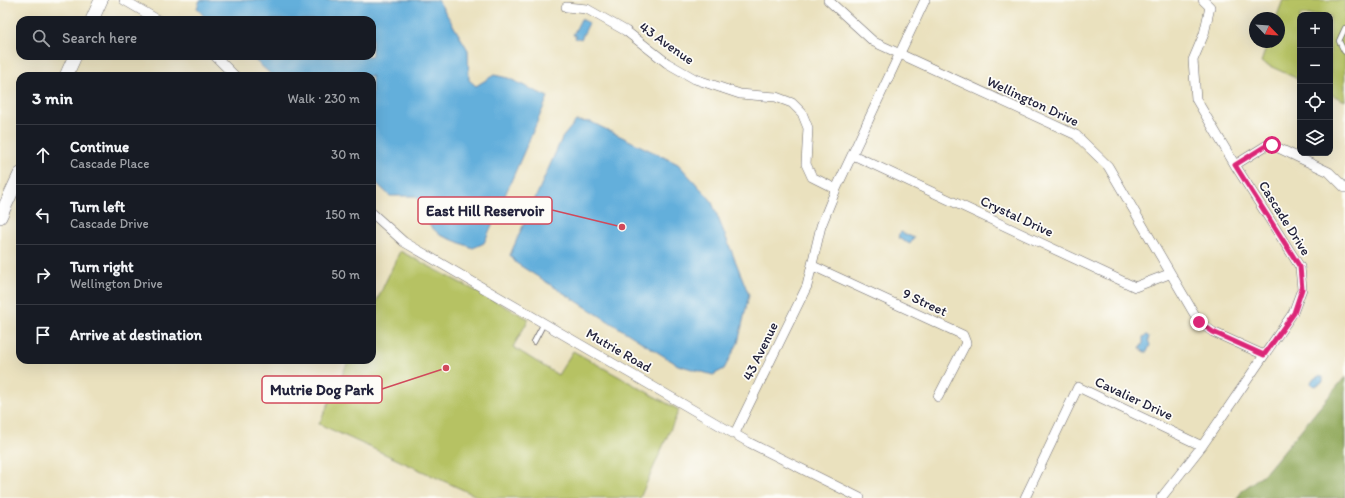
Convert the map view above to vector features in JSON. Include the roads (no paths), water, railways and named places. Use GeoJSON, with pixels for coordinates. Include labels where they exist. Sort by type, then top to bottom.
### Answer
{"type":"FeatureCollection","features":[{"type":"Feature","properties":{"kind":"street"},"geometry":{"type":"LineString","coordinates":[[94,16],[101,0]]}},
{"type":"Feature","properties":{"kind":"street"},"geometry":{"type":"LineString","coordinates":[[124,0],[151,16]]}},
{"type":"Feature","properties":{"kind":"street","name":"Wellington Drive"},"geometry":{"type":"LineString","coordinates":[[828,0],[874,42],[1076,135],[1108,166],[1199,322],[1213,332],[1264,355]]}},
{"type":"Feature","properties":{"kind":"street","name":"43 Avenue"},"geometry":{"type":"LineString","coordinates":[[735,433],[807,286],[813,266],[821,226],[836,189],[925,0]]}},
{"type":"Feature","properties":{"kind":"street","name":"Cascade Drive"},"geometry":{"type":"LineString","coordinates":[[1161,498],[1202,446],[1294,313],[1302,289],[1300,267],[1235,165],[1196,99],[1193,60],[1204,34],[1210,7],[1203,0]]}},
{"type":"Feature","properties":{"kind":"street","name":"43 Avenue"},"geometry":{"type":"LineString","coordinates":[[566,7],[587,9],[626,31],[667,63],[695,79],[740,94],[776,97],[792,103],[802,113],[808,128],[806,164],[812,177],[836,189]]}},
{"type":"Feature","properties":{"kind":"street"},"geometry":{"type":"LineString","coordinates":[[68,72],[73,60]]}},
{"type":"Feature","properties":{"kind":"street"},"geometry":{"type":"LineString","coordinates":[[219,60],[231,72]]}},
{"type":"Feature","properties":{"kind":"street"},"geometry":{"type":"LineString","coordinates":[[1235,165],[1267,145],[1272,145],[1329,172],[1345,188]]}},
{"type":"Feature","properties":{"kind":"street","name":"Crystal Drive"},"geometry":{"type":"LineString","coordinates":[[853,155],[1135,287],[1170,274]]}},
{"type":"Feature","properties":{"kind":"street"},"geometry":{"type":"LineString","coordinates":[[0,217],[16,183]]}},
{"type":"Feature","properties":{"kind":"street","name":"Mutrie Road"},"geometry":{"type":"LineString","coordinates":[[376,217],[404,242],[750,443],[860,498]]}},
{"type":"Feature","properties":{"kind":"street","name":"9 Street"},"geometry":{"type":"LineString","coordinates":[[813,266],[963,335],[966,342],[938,397]]}},
{"type":"Feature","properties":{"kind":"street","name":"Cavalier Drive"},"geometry":{"type":"LineString","coordinates":[[1025,498],[1078,387],[1202,446]]}},
{"type":"Feature","properties":{"kind":"lane"},"geometry":{"type":"LineString","coordinates":[[1345,28],[1339,40],[1345,52]]}},
{"type":"Feature","properties":{"kind":"lane"},"geometry":{"type":"LineString","coordinates":[[534,342],[544,323]]}},
{"type":"Feature","properties":{"kind":"water"},"geometry":{"type":"Polygon","coordinates":[[[200,0],[438,0],[468,50],[469,80],[476,86],[494,75],[508,78],[548,97],[484,243],[473,248],[440,235],[425,221],[424,206],[416,196],[390,196],[376,183],[376,72],[268,72],[255,60],[376,60],[376,16],[204,16],[197,8],[200,0]]]}},
{"type":"Feature","properties":{"kind":"water"},"geometry":{"type":"Polygon","coordinates":[[[581,19],[589,23],[581,39],[577,39],[575,38],[576,36],[573,35],[581,19]]]}},
{"type":"Feature","properties":{"kind":"water"},"geometry":{"type":"Polygon","coordinates":[[[576,121],[591,122],[678,164],[711,200],[749,295],[738,343],[724,369],[713,375],[678,365],[516,263],[510,255],[562,138],[576,121]]]}},
{"type":"Feature","properties":{"kind":"water"},"geometry":{"type":"Polygon","coordinates":[[[901,232],[914,238],[910,244],[898,238],[898,235],[901,232]]]}},
{"type":"Feature","properties":{"kind":"water"},"geometry":{"type":"Polygon","coordinates":[[[1147,335],[1149,337],[1148,340],[1150,345],[1147,352],[1144,352],[1140,348],[1143,343],[1143,337],[1147,335]]]}},
{"type":"Feature","properties":{"kind":"water"},"geometry":{"type":"Polygon","coordinates":[[[1319,376],[1323,377],[1323,382],[1315,386],[1312,385],[1312,380],[1319,376]]]}},
{"type":"Feature","properties":{"kind":"place","name":"East Hill Reservoir"},"geometry":{"type":"Point","coordinates":[622,227]}},
{"type":"Feature","properties":{"kind":"place","name":"Mutrie Dog Park"},"geometry":{"type":"Point","coordinates":[446,368]}}]}
